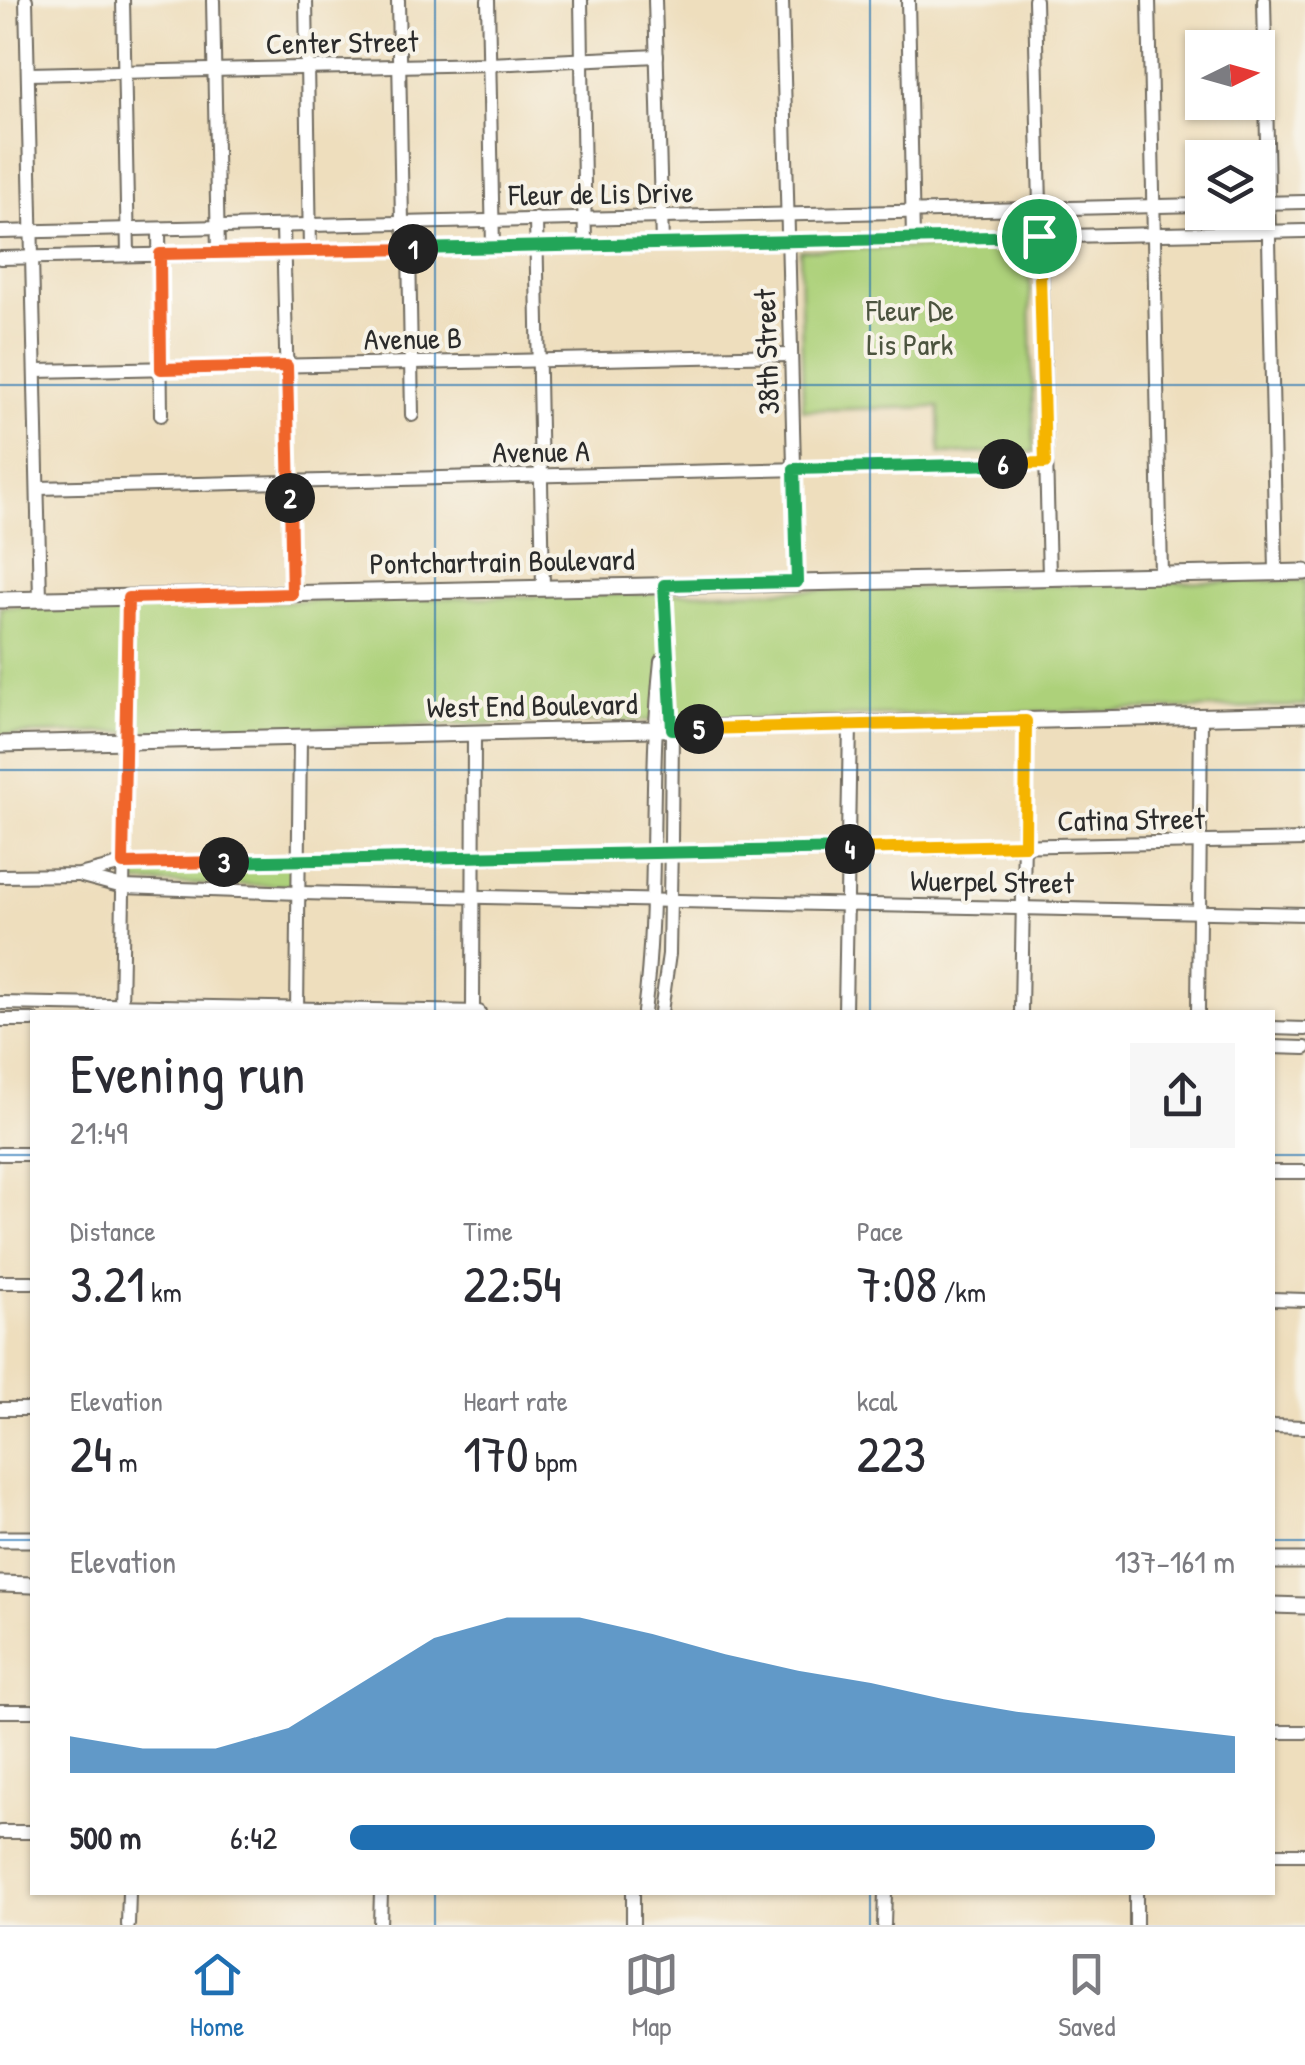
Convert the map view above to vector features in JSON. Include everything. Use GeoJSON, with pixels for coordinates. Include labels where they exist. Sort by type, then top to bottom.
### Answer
{"type":"FeatureCollection","features":[{"type":"Feature","properties":{"kind":"main road","name":"Pontchartrain Boulevard"},"geometry":{"type":"LineString","coordinates":[[0,600],[1305,572]]}},
{"type":"Feature","properties":{"kind":"main road","name":"West End Boulevard"},"geometry":{"type":"LineString","coordinates":[[0,744],[1305,714]]}},
{"type":"Feature","properties":{"kind":"main road"},"geometry":{"type":"LineString","coordinates":[[0,1538],[30,1539]]}},
{"type":"Feature","properties":{"kind":"main road"},"geometry":{"type":"LineString","coordinates":[[1275,1560],[1305,1561]]}},
{"type":"Feature","properties":{"kind":"main road"},"geometry":{"type":"LineString","coordinates":[[0,1584],[30,1585]]}},
{"type":"Feature","properties":{"kind":"main road"},"geometry":{"type":"LineString","coordinates":[[1275,1605],[1305,1606]]}},
{"type":"Feature","properties":{"kind":"street"},"geometry":{"type":"LineString","coordinates":[[26,0],[40,600]]}},
{"type":"Feature","properties":{"kind":"street"},"geometry":{"type":"LineString","coordinates":[[124,0],[128,255]]}},
{"type":"Feature","properties":{"kind":"street"},"geometry":{"type":"LineString","coordinates":[[213,0],[218,253]]}},
{"type":"Feature","properties":{"kind":"street"},"geometry":{"type":"LineString","coordinates":[[306,0],[310,251]]}},
{"type":"Feature","properties":{"kind":"street"},"geometry":{"type":"LineString","coordinates":[[398,0],[402,222],[409,249],[412,415]]}},
{"type":"Feature","properties":{"kind":"street"},"geometry":{"type":"LineString","coordinates":[[488,0],[493,248]]}},
{"type":"Feature","properties":{"kind":"street"},"geometry":{"type":"LineString","coordinates":[[580,0],[585,246]]}},
{"type":"Feature","properties":{"kind":"street"},"geometry":{"type":"LineString","coordinates":[[655,0],[662,244]]}},
{"type":"Feature","properties":{"kind":"street","name":"38th Street"},"geometry":{"type":"LineString","coordinates":[[782,0],[797,582]]}},
{"type":"Feature","properties":{"kind":"street"},"geometry":{"type":"LineString","coordinates":[[908,0],[913,239]]}},
{"type":"Feature","properties":{"kind":"street"},"geometry":{"type":"LineString","coordinates":[[1034,0],[1049,577]]}},
{"type":"Feature","properties":{"kind":"street"},"geometry":{"type":"LineString","coordinates":[[1148,0],[1162,574]]}},
{"type":"Feature","properties":{"kind":"street"},"geometry":{"type":"LineString","coordinates":[[1263,140],[1264,0]]}},
{"type":"Feature","properties":{"kind":"street","name":"Center Street"},"geometry":{"type":"LineString","coordinates":[[28,74],[489,64],[657,56]]}},
{"type":"Feature","properties":{"kind":"street"},"geometry":{"type":"LineString","coordinates":[[1275,203],[1305,202]]}},
{"type":"Feature","properties":{"kind":"street","name":"Fleur de Lis Drive"},"geometry":{"type":"LineString","coordinates":[[0,232],[1185,206]]}},
{"type":"Feature","properties":{"kind":"street"},"geometry":{"type":"LineString","coordinates":[[536,219],[543,587]]}},
{"type":"Feature","properties":{"kind":"street"},"geometry":{"type":"LineString","coordinates":[[282,226],[292,594]]}},
{"type":"Feature","properties":{"kind":"street"},"geometry":{"type":"LineString","coordinates":[[160,229],[161,415]]}},
{"type":"Feature","properties":{"kind":"street","name":"Fleur de Lis Drive"},"geometry":{"type":"LineString","coordinates":[[0,258],[1305,231]]}},
{"type":"Feature","properties":{"kind":"street"},"geometry":{"type":"LineString","coordinates":[[1269,232],[1276,572]]}},
{"type":"Feature","properties":{"kind":"street","name":"Avenue B"},"geometry":{"type":"LineString","coordinates":[[36,371],[791,355]]}},
{"type":"Feature","properties":{"kind":"street","name":"Avenue A"},"geometry":{"type":"LineString","coordinates":[[38,488],[1045,463]]}},
{"type":"Feature","properties":{"kind":"street"},"geometry":{"type":"LineString","coordinates":[[662,1010],[669,954],[672,729],[664,585]]}},
{"type":"Feature","properties":{"kind":"street"},"geometry":{"type":"LineString","coordinates":[[121,1009],[128,598]]}},
{"type":"Feature","properties":{"kind":"street"},"geometry":{"type":"LineString","coordinates":[[644,1010],[652,900],[654,730],[664,630]]}},
{"type":"Feature","properties":{"kind":"street"},"geometry":{"type":"LineString","coordinates":[[1198,1010],[1202,912],[1200,717]]}},
{"type":"Feature","properties":{"kind":"street"},"geometry":{"type":"LineString","coordinates":[[1021,1010],[1026,721]]}},
{"type":"Feature","properties":{"kind":"street"},"geometry":{"type":"LineString","coordinates":[[845,1010],[850,724]]}},
{"type":"Feature","properties":{"kind":"street"},"geometry":{"type":"LineString","coordinates":[[474,736],[475,1010]]}},
{"type":"Feature","properties":{"kind":"street"},"geometry":{"type":"LineString","coordinates":[[0,1003],[121,1009],[297,1010],[300,737]]}},
{"type":"Feature","properties":{"kind":"street","name":"Catina Street"},"geometry":{"type":"LineString","coordinates":[[0,876],[79,875],[123,864],[1305,840]]}},
{"type":"Feature","properties":{"kind":"street","name":"Wuerpel Street"},"geometry":{"type":"LineString","coordinates":[[79,875],[123,887],[1305,914]]}},
{"type":"Feature","properties":{"kind":"street"},"geometry":{"type":"LineString","coordinates":[[0,1020],[30,1020]]}},
{"type":"Feature","properties":{"kind":"street"},"geometry":{"type":"LineString","coordinates":[[1275,1028],[1305,1029]]}},
{"type":"Feature","properties":{"kind":"street"},"geometry":{"type":"LineString","coordinates":[[1275,1047],[1305,1048]]}},
{"type":"Feature","properties":{"kind":"street"},"geometry":{"type":"LineString","coordinates":[[0,1154],[30,1154]]}},
{"type":"Feature","properties":{"kind":"street"},"geometry":{"type":"LineString","coordinates":[[1275,1172],[1305,1172]]}},
{"type":"Feature","properties":{"kind":"street"},"geometry":{"type":"LineString","coordinates":[[0,1282],[30,1282]]}},
{"type":"Feature","properties":{"kind":"street"},"geometry":{"type":"LineString","coordinates":[[1275,1299],[1305,1300]]}},
{"type":"Feature","properties":{"kind":"street"},"geometry":{"type":"LineString","coordinates":[[0,1408],[30,1409]]}},
{"type":"Feature","properties":{"kind":"street"},"geometry":{"type":"LineString","coordinates":[[1275,1426],[1305,1427]]}},
{"type":"Feature","properties":{"kind":"street"},"geometry":{"type":"LineString","coordinates":[[0,1711],[30,1711]]}},
{"type":"Feature","properties":{"kind":"street"},"geometry":{"type":"LineString","coordinates":[[1275,1732],[1305,1732]]}},
{"type":"Feature","properties":{"kind":"street"},"geometry":{"type":"LineString","coordinates":[[0,1832],[30,1832]]}},
{"type":"Feature","properties":{"kind":"street"},"geometry":{"type":"LineString","coordinates":[[1275,1854],[1305,1854]]}},
{"type":"Feature","properties":{"kind":"street"},"geometry":{"type":"LineString","coordinates":[[128,1925],[129,1895]]}},
{"type":"Feature","properties":{"kind":"street"},"geometry":{"type":"LineString","coordinates":[[380,1895],[380,1925]]}},
{"type":"Feature","properties":{"kind":"street"},"geometry":{"type":"LineString","coordinates":[[632,1925],[633,1895]]}},
{"type":"Feature","properties":{"kind":"street"},"geometry":{"type":"LineString","coordinates":[[884,1925],[885,1895]]}},
{"type":"Feature","properties":{"kind":"street"},"geometry":{"type":"LineString","coordinates":[[1136,1895],[1136,1925]]}},
{"type":"Feature","properties":{"kind":"green space","name":"Fleur De Lis Park"},"geometry":{"type":"Polygon","coordinates":[[[1029,245],[1034,452],[940,454],[939,407],[803,410],[800,250],[1029,245]]]}},
{"type":"Feature","properties":{"kind":"green space"},"geometry":{"type":"Polygon","coordinates":[[[1305,580],[1305,706],[0,735],[0,607],[1305,580]]]}},
{"type":"Feature","properties":{"kind":"green space"},"geometry":{"type":"Polygon","coordinates":[[[294,865],[293,886],[130,883],[130,870],[294,865]]]}},
{"type":"Feature","properties":{"kind":"route"},"geometry":{"type":"LineString","coordinates":[[1039,236],[1045,463],[794,469],[797,582],[664,585],[672,729],[1026,721],[1025,845],[123,864],[128,598],[292,594],[287,366],[161,369],[160,254],[1039,236]]}}]}
